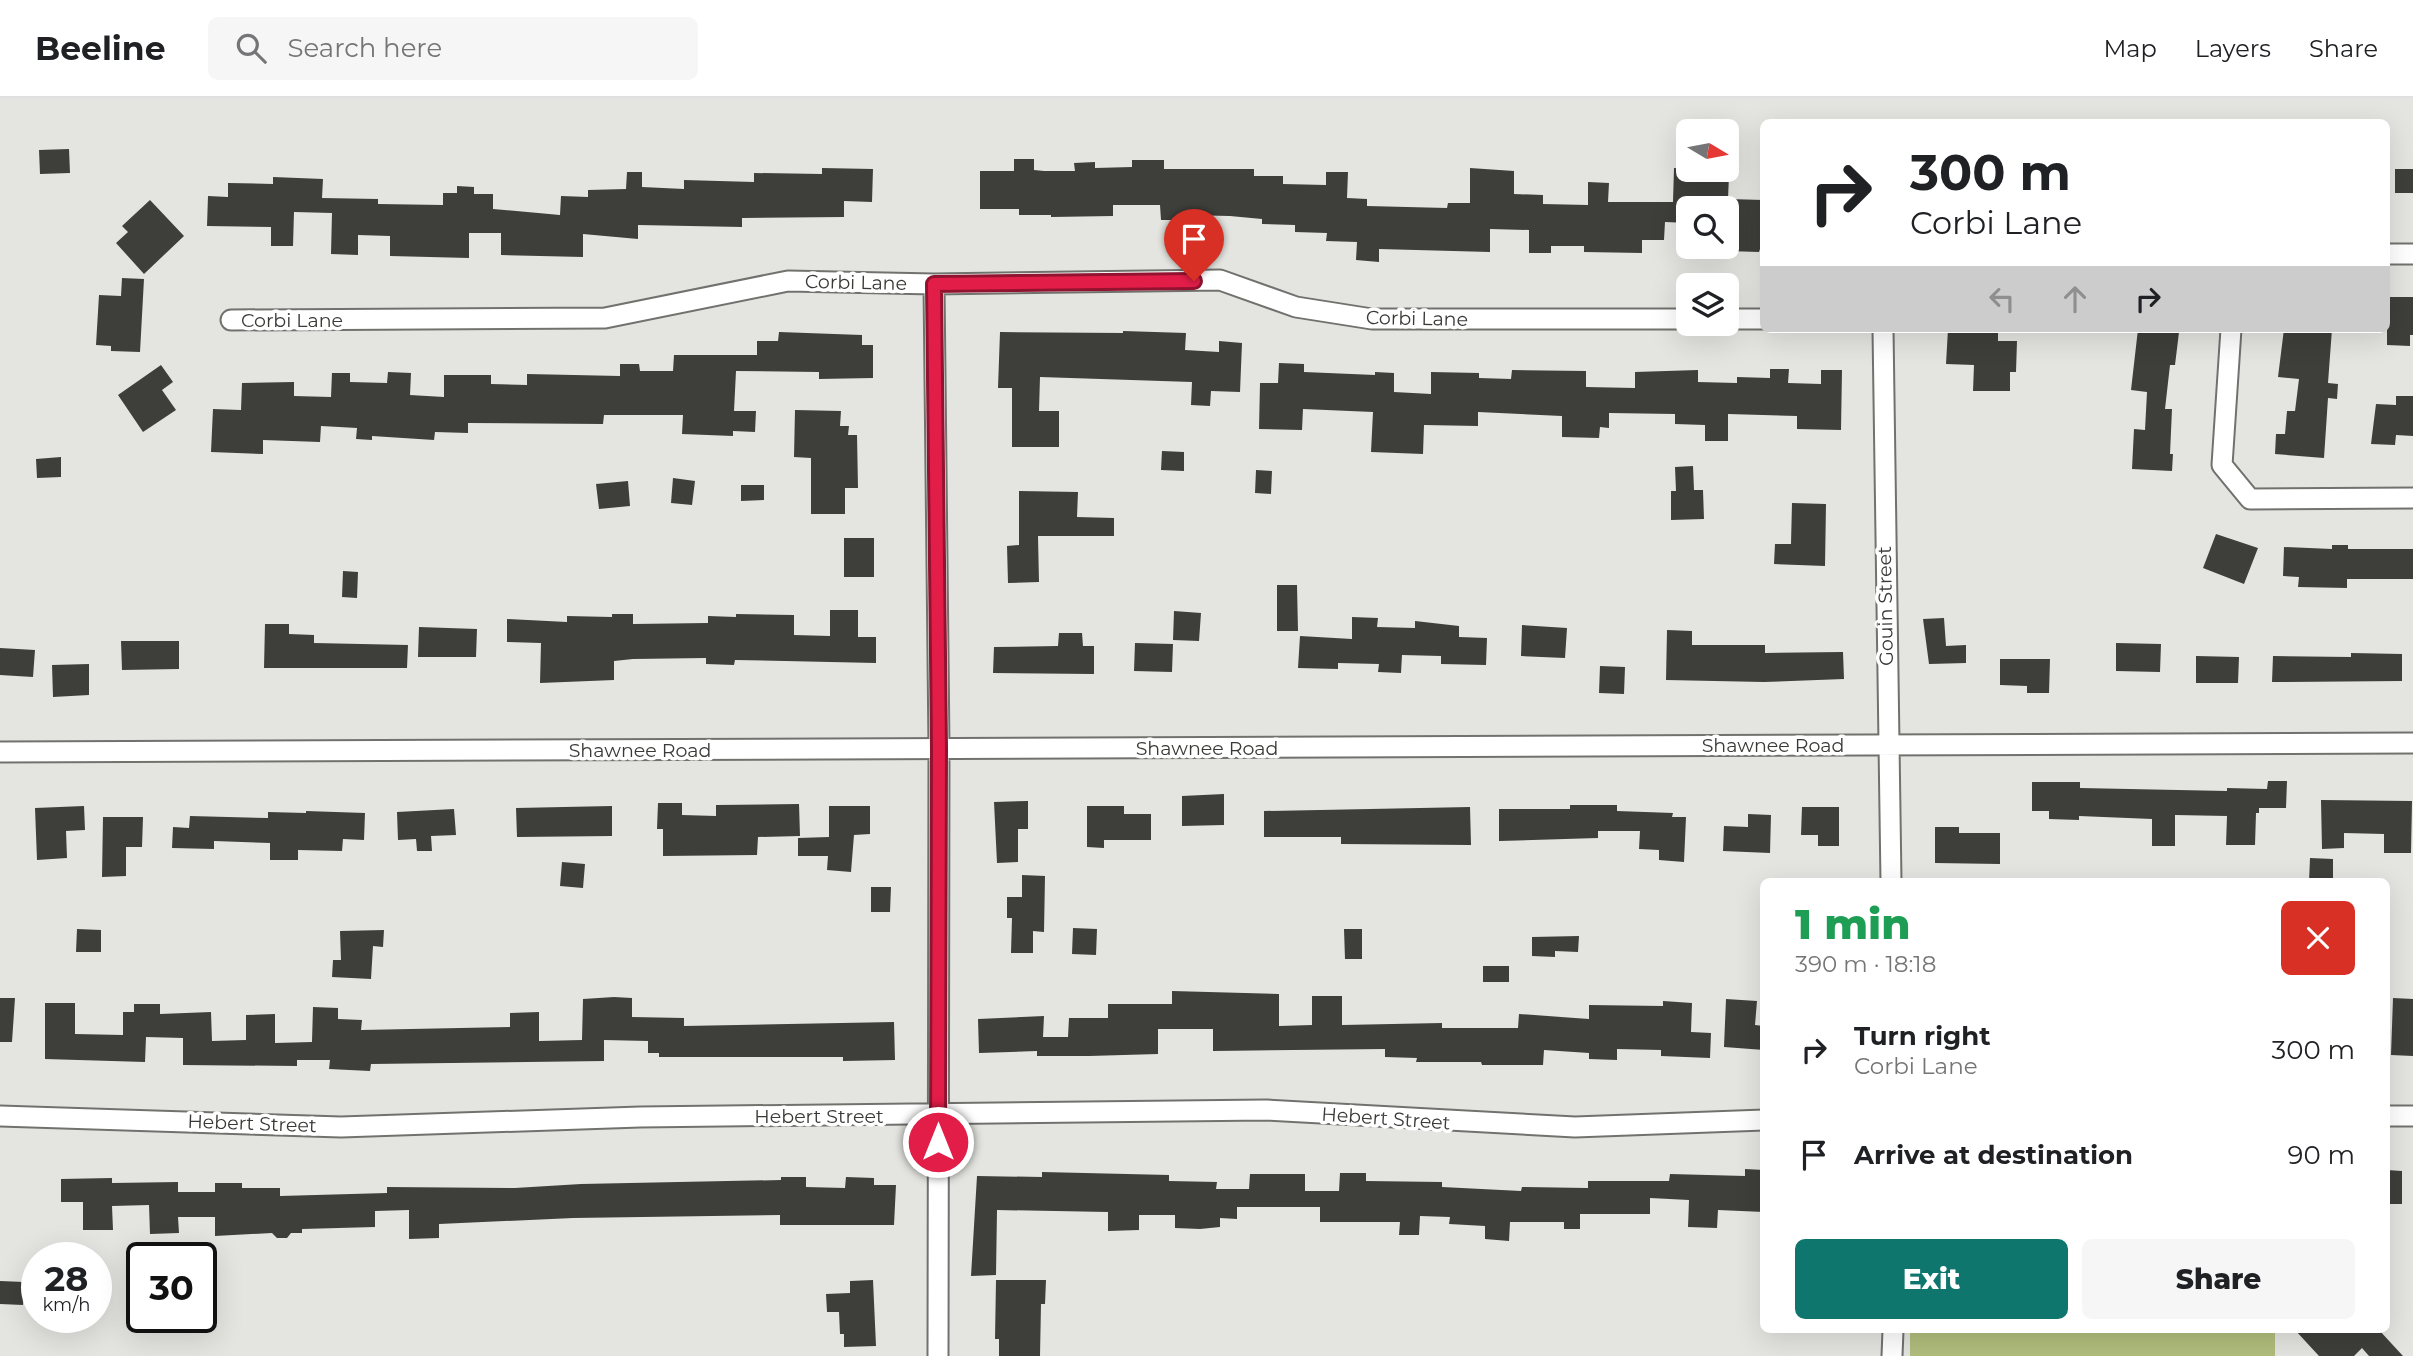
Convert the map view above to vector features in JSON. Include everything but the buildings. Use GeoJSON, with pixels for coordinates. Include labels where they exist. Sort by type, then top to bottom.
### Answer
{"type":"FeatureCollection","features":[{"type":"Feature","properties":{"kind":"street"},"geometry":{"type":"LineString","coordinates":[[2390,254],[2413,254]]}},
{"type":"Feature","properties":{"kind":"street","name":"Corbi Lane"},"geometry":{"type":"LineString","coordinates":[[231,320],[605,318],[789,281],[934,284],[1220,280],[1296,307],[1372,319],[1676,319]]}},
{"type":"Feature","properties":{"kind":"street"},"geometry":{"type":"LineString","coordinates":[[934,284],[939,748],[938,1356]]}},
{"type":"Feature","properties":{"kind":"street"},"geometry":{"type":"LineString","coordinates":[[1739,319],[1760,319]]}},
{"type":"Feature","properties":{"kind":"street","name":"Gouin Street"},"geometry":{"type":"LineString","coordinates":[[1883,333],[1886,745],[1891,878]]}},
{"type":"Feature","properties":{"kind":"street"},"geometry":{"type":"LineString","coordinates":[[2231,333],[2222,465],[2250,499],[2413,498]]}},
{"type":"Feature","properties":{"kind":"street","name":"Shawnee Road"},"geometry":{"type":"LineString","coordinates":[[0,752],[2413,743]]}},
{"type":"Feature","properties":{"kind":"street","name":"Hebert Street"},"geometry":{"type":"LineString","coordinates":[[0,1116],[341,1127],[640,1117],[1266,1110],[1575,1127],[1760,1120]]}},
{"type":"Feature","properties":{"kind":"street"},"geometry":{"type":"LineString","coordinates":[[2390,1116],[2413,1116]]}},
{"type":"Feature","properties":{"kind":"street"},"geometry":{"type":"LineString","coordinates":[[1892,1356],[1893,1333]]}},
{"type":"Feature","properties":{"kind":"green space"},"geometry":{"type":"Polygon","coordinates":[[[1910,1333],[2275,1333],[2275,1356],[1910,1356],[1910,1333]]]}},
{"type":"Feature","properties":{"kind":"route"},"geometry":{"type":"LineString","coordinates":[[938,1142],[939,748],[934,284],[1194,281]]}}]}
